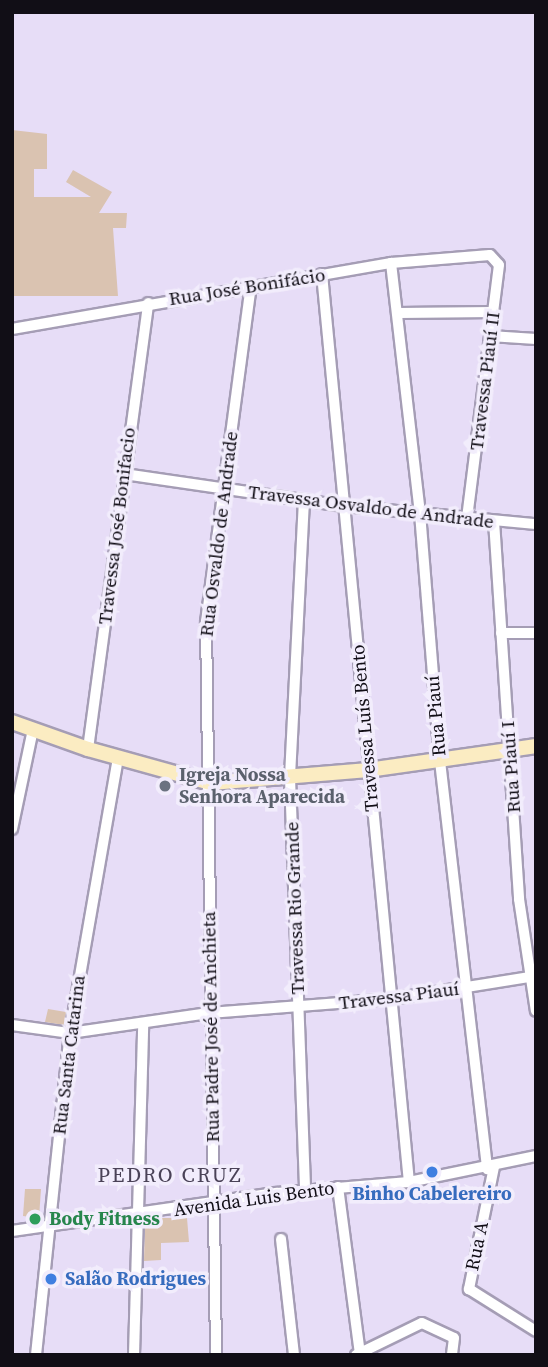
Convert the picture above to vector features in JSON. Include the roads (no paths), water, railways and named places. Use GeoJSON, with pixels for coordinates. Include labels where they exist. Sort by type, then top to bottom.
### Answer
{"type":"FeatureCollection","features":[{"type":"Feature","properties":{"kind":"street","name":"Rua José Bonifácio"},"geometry":{"type":"LineString","coordinates":[[12,329],[148,303],[391,263],[483,255]]}},
{"type":"Feature","properties":{"kind":"street","name":"Travessa Piauí II"},"geometry":{"type":"LineString","coordinates":[[467,518],[499,265],[496,257],[483,255]]}},
{"type":"Feature","properties":{"kind":"street","name":"Rua Piauí"},"geometry":{"type":"LineString","coordinates":[[391,263],[399,313],[420,513],[440,761],[465,988],[491,1168]]}},
{"type":"Feature","properties":{"kind":"street","name":"Travessa Luís Bento"},"geometry":{"type":"LineString","coordinates":[[322,274],[409,1182]]}},
{"type":"Feature","properties":{"kind":"street","name":"Rua Osvaldo de Andrade"},"geometry":{"type":"LineString","coordinates":[[211,783],[206,622],[251,286]]}},
{"type":"Feature","properties":{"kind":"street","name":"Travessa José Bonifacio"},"geometry":{"type":"LineString","coordinates":[[88,749],[148,303]]}},
{"type":"Feature","properties":{"kind":"street"},"geometry":{"type":"LineString","coordinates":[[399,313],[494,312]]}},
{"type":"Feature","properties":{"kind":"street"},"geometry":{"type":"LineString","coordinates":[[490,336],[536,338]]}},
{"type":"Feature","properties":{"kind":"street","name":"Travessa Osvaldo de Andrade"},"geometry":{"type":"LineString","coordinates":[[124,474],[344,506],[536,524]]}},
{"type":"Feature","properties":{"kind":"street","name":"Travessa Rio Grande"},"geometry":{"type":"LineString","coordinates":[[304,500],[290,778],[306,1190]]}},
{"type":"Feature","properties":{"kind":"street","name":"Rua Piauí I"},"geometry":{"type":"LineString","coordinates":[[494,522],[519,899],[533,977],[536,1011]]}},
{"type":"Feature","properties":{"kind":"street"},"geometry":{"type":"LineString","coordinates":[[501,633],[536,633]]}},
{"type":"Feature","properties":{"kind":"street"},"geometry":{"type":"LineString","coordinates":[[12,722],[88,749],[211,783],[368,770],[536,746]]}},
{"type":"Feature","properties":{"kind":"street"},"geometry":{"type":"LineString","coordinates":[[12,829],[33,729]]}},
{"type":"Feature","properties":{"kind":"street","name":"Rua Santa Catarina"},"geometry":{"type":"LineString","coordinates":[[36,1355],[70,1033],[118,758]]}},
{"type":"Feature","properties":{"kind":"street","name":"Rua Padre José de Anchieta"},"geometry":{"type":"LineString","coordinates":[[211,783],[209,1013],[216,1355]]}},
{"type":"Feature","properties":{"kind":"street","name":"Travessa Piauí"},"geometry":{"type":"LineString","coordinates":[[12,1025],[70,1033],[209,1013],[392,999],[533,977]]}},
{"type":"Feature","properties":{"kind":"street"},"geometry":{"type":"LineString","coordinates":[[134,1355],[143,1024]]}},
{"type":"Feature","properties":{"kind":"street","name":"Avenida Luis Bento"},"geometry":{"type":"LineString","coordinates":[[12,1231],[139,1216],[213,1202],[306,1190],[409,1182],[491,1168],[536,1156]]}},
{"type":"Feature","properties":{"kind":"street","name":"Rua A"},"geometry":{"type":"LineString","coordinates":[[491,1168],[469,1289],[536,1331]]}},
{"type":"Feature","properties":{"kind":"street"},"geometry":{"type":"LineString","coordinates":[[338,1187],[358,1354],[422,1323],[454,1338],[452,1355]]}},
{"type":"Feature","properties":{"kind":"street"},"geometry":{"type":"LineString","coordinates":[[281,1239],[294,1355]]}},
{"type":"Feature","properties":{"kind":"place","name":"Igreja Nossa Senhora Aparecida"},"geometry":{"type":"Point","coordinates":[165,786]}},
{"type":"Feature","properties":{"kind":"place","name":"Binho Cabelereiro"},"geometry":{"type":"Point","coordinates":[432,1172]}},
{"type":"Feature","properties":{"kind":"place","name":"Body Fitness"},"geometry":{"type":"Point","coordinates":[35,1219]}},
{"type":"Feature","properties":{"kind":"place","name":"Salão Rodrigues"},"geometry":{"type":"Point","coordinates":[51,1279]}},
{"type":"Feature","properties":{"kind":"district","name":"PEDRO CRUZ"},"geometry":{"type":"Point","coordinates":[170,1175]}}]}
